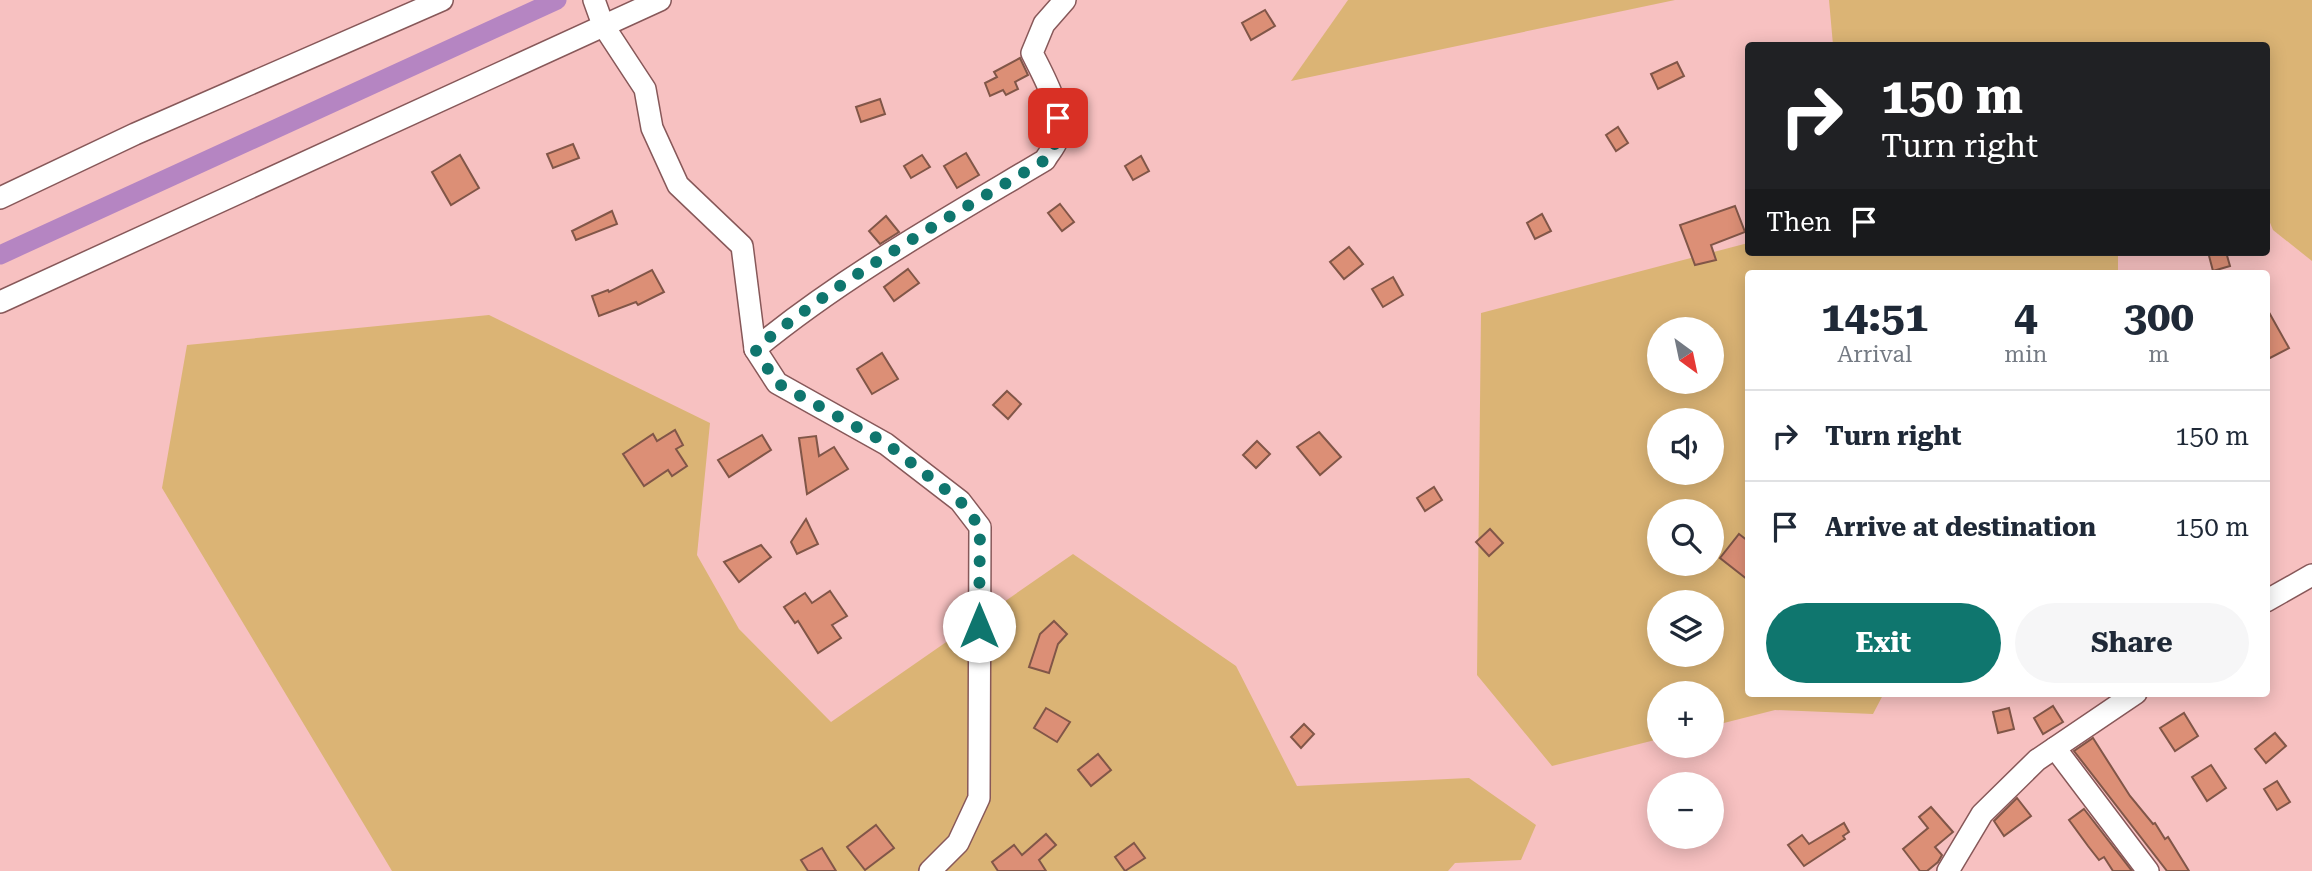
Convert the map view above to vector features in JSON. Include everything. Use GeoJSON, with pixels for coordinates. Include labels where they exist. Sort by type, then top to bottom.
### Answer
{"type":"FeatureCollection","features":[{"type":"Feature","properties":{"kind":"street"},"geometry":{"type":"LineString","coordinates":[[0,198],[135,134],[442,0]]}},
{"type":"Feature","properties":{"kind":"street"},"geometry":{"type":"LineString","coordinates":[[0,302],[599,13],[660,0]]}},
{"type":"Feature","properties":{"kind":"street"},"geometry":{"type":"LineString","coordinates":[[755,349],[791,319],[909,241],[1045,160],[1057,140],[1058,118],[1045,78],[1032,53],[1044,24],[1065,0]]}},
{"type":"Feature","properties":{"kind":"street"},"geometry":{"type":"LineString","coordinates":[[599,13],[645,89],[652,128],[678,185],[741,246],[755,349],[777,383],[886,443],[960,501],[980,527],[979,798],[958,843],[930,871]]}},
{"type":"Feature","properties":{"kind":"street"},"geometry":{"type":"LineString","coordinates":[[2270,599],[2312,575]]}},
{"type":"Feature","properties":{"kind":"street"},"geometry":{"type":"LineString","coordinates":[[1948,871],[1982,814],[2037,760],[2130,697]]}},
{"type":"Feature","properties":{"kind":"street"},"geometry":{"type":"LineString","coordinates":[[2055,748],[2148,871]]}},
{"type":"Feature","properties":{"kind":"shaded area"},"geometry":{"type":"Polygon","coordinates":[[[1348,0],[1675,0],[1291,81],[1348,0]]]}},
{"type":"Feature","properties":{"kind":"shaded area"},"geometry":{"type":"Polygon","coordinates":[[[1829,0],[2312,0],[2312,261],[2273,230],[2270,223],[2270,42],[1833,42],[1829,0]]]}},
{"type":"Feature","properties":{"kind":"shaded area"},"geometry":{"type":"Polygon","coordinates":[[[1745,244],[1745,256],[2118,256],[2118,270],[1745,270],[1745,697],[1882,697],[1873,714],[1775,710],[1724,723],[1724,681],[1647,681],[1647,742],[1552,766],[1477,675],[1481,313],[1745,244]]]}},
{"type":"Feature","properties":{"kind":"shaded area"},"geometry":{"type":"Polygon","coordinates":[[[489,315],[710,423],[697,555],[739,629],[831,722],[1073,554],[1236,666],[1297,786],[1469,778],[1536,825],[1521,860],[1455,863],[1448,871],[392,871],[162,488],[187,345],[489,315]]]}},
{"type":"Feature","properties":{"kind":"building"},"geometry":{"type":"Polygon","coordinates":[[[1265,10],[1275,26],[1251,40],[1242,23],[1265,10]]]}},
{"type":"Feature","properties":{"kind":"building"},"geometry":{"type":"Polygon","coordinates":[[[1020,58],[1028,75],[1015,82],[1018,89],[1006,95],[1003,90],[990,96],[985,83],[997,77],[994,72],[1020,58]]]}},
{"type":"Feature","properties":{"kind":"building"},"geometry":{"type":"Polygon","coordinates":[[[1677,62],[1684,76],[1658,89],[1651,74],[1677,62]]]}},
{"type":"Feature","properties":{"kind":"building"},"geometry":{"type":"Polygon","coordinates":[[[880,99],[885,114],[861,122],[856,107],[880,99]]]}},
{"type":"Feature","properties":{"kind":"building"},"geometry":{"type":"Polygon","coordinates":[[[1618,127],[1628,143],[1616,151],[1606,135],[1618,127]]]}},
{"type":"Feature","properties":{"kind":"building"},"geometry":{"type":"Polygon","coordinates":[[[573,144],[579,158],[553,168],[547,154],[573,144]]]}},
{"type":"Feature","properties":{"kind":"building"},"geometry":{"type":"Polygon","coordinates":[[[966,153],[979,175],[957,188],[944,166],[966,153]]]}},
{"type":"Feature","properties":{"kind":"building"},"geometry":{"type":"Polygon","coordinates":[[[460,155],[479,188],[451,205],[432,172],[460,155]]]}},
{"type":"Feature","properties":{"kind":"building"},"geometry":{"type":"Polygon","coordinates":[[[922,155],[930,167],[911,178],[904,166],[922,155]]]}},
{"type":"Feature","properties":{"kind":"building"},"geometry":{"type":"Polygon","coordinates":[[[1141,156],[1149,171],[1133,180],[1125,166],[1141,156]]]}},
{"type":"Feature","properties":{"kind":"building"},"geometry":{"type":"Polygon","coordinates":[[[1060,204],[1074,222],[1062,231],[1048,213],[1060,204]]]}},
{"type":"Feature","properties":{"kind":"building"},"geometry":{"type":"Polygon","coordinates":[[[1735,206],[1745,232],[1711,245],[1716,260],[1695,265],[1680,225],[1735,206]]]}},
{"type":"Feature","properties":{"kind":"building"},"geometry":{"type":"Polygon","coordinates":[[[612,211],[617,224],[576,240],[572,231],[612,211]]]}},
{"type":"Feature","properties":{"kind":"building"},"geometry":{"type":"Polygon","coordinates":[[[1542,214],[1551,231],[1535,239],[1527,223],[1542,214]]]}},
{"type":"Feature","properties":{"kind":"building"},"geometry":{"type":"Polygon","coordinates":[[[886,216],[899,232],[880,244],[869,231],[886,216]]]}},
{"type":"Feature","properties":{"kind":"building"},"geometry":{"type":"Polygon","coordinates":[[[1349,247],[1363,264],[1344,279],[1330,262],[1349,247]]]}},
{"type":"Feature","properties":{"kind":"building"},"geometry":{"type":"Polygon","coordinates":[[[2209,256],[2227,256],[2230,266],[2213,270],[2209,256]]]}},
{"type":"Feature","properties":{"kind":"building"},"geometry":{"type":"Polygon","coordinates":[[[908,269],[919,283],[894,301],[884,287],[908,269]]]}},
{"type":"Feature","properties":{"kind":"building"},"geometry":{"type":"Polygon","coordinates":[[[652,270],[664,292],[638,305],[636,302],[599,316],[592,296],[608,290],[609,292],[652,270]]]}},
{"type":"Feature","properties":{"kind":"building"},"geometry":{"type":"Polygon","coordinates":[[[1393,277],[1403,295],[1383,307],[1372,289],[1393,277]]]}},
{"type":"Feature","properties":{"kind":"building"},"geometry":{"type":"Polygon","coordinates":[[[2270,314],[2289,348],[2270,358],[2270,314]]]}},
{"type":"Feature","properties":{"kind":"building"},"geometry":{"type":"Polygon","coordinates":[[[882,353],[898,379],[872,394],[857,369],[882,353]]]}},
{"type":"Feature","properties":{"kind":"building"},"geometry":{"type":"Polygon","coordinates":[[[1007,391],[1021,404],[1008,419],[993,405],[1007,391]]]}},
{"type":"Feature","properties":{"kind":"building"},"geometry":{"type":"Polygon","coordinates":[[[675,430],[683,445],[676,449],[687,466],[672,476],[668,470],[644,486],[623,454],[653,434],[657,441],[675,430]]]}},
{"type":"Feature","properties":{"kind":"building"},"geometry":{"type":"Polygon","coordinates":[[[1319,432],[1341,457],[1320,475],[1297,447],[1319,432]]]}},
{"type":"Feature","properties":{"kind":"building"},"geometry":{"type":"Polygon","coordinates":[[[762,435],[771,450],[729,477],[718,460],[762,435]]]}},
{"type":"Feature","properties":{"kind":"building"},"geometry":{"type":"Polygon","coordinates":[[[816,436],[819,456],[834,447],[848,469],[807,494],[799,438],[816,436]]]}},
{"type":"Feature","properties":{"kind":"building"},"geometry":{"type":"Polygon","coordinates":[[[1257,441],[1270,454],[1256,468],[1243,455],[1257,441]]]}},
{"type":"Feature","properties":{"kind":"building"},"geometry":{"type":"Polygon","coordinates":[[[1434,487],[1442,500],[1425,511],[1417,498],[1434,487]]]}},
{"type":"Feature","properties":{"kind":"building"},"geometry":{"type":"Polygon","coordinates":[[[806,519],[818,544],[797,554],[791,542],[806,519]]]}},
{"type":"Feature","properties":{"kind":"building"},"geometry":{"type":"Polygon","coordinates":[[[1490,529],[1503,543],[1489,556],[1476,542],[1490,529]]]}},
{"type":"Feature","properties":{"kind":"building"},"geometry":{"type":"Polygon","coordinates":[[[1739,534],[1745,539],[1745,578],[1724,561],[1724,553],[1739,534]]]}},
{"type":"Feature","properties":{"kind":"building"},"geometry":{"type":"Polygon","coordinates":[[[761,545],[771,557],[739,582],[724,562],[761,545]]]}},
{"type":"Feature","properties":{"kind":"building"},"geometry":{"type":"Polygon","coordinates":[[[830,591],[847,616],[832,625],[841,638],[818,653],[798,621],[795,623],[784,607],[805,593],[812,603],[830,591]]]}},
{"type":"Feature","properties":{"kind":"building"},"geometry":{"type":"Polygon","coordinates":[[[1054,621],[1067,634],[1058,644],[1049,673],[1029,667],[1040,634],[1054,621]]]}},
{"type":"Feature","properties":{"kind":"building"},"geometry":{"type":"Polygon","coordinates":[[[2053,706],[2063,722],[2043,734],[2034,718],[2053,706]]]}},
{"type":"Feature","properties":{"kind":"building"},"geometry":{"type":"Polygon","coordinates":[[[1046,708],[1070,722],[1057,742],[1034,728],[1046,708]]]}},
{"type":"Feature","properties":{"kind":"building"},"geometry":{"type":"Polygon","coordinates":[[[2009,708],[2014,729],[1998,733],[1993,712],[2009,708]]]}},
{"type":"Feature","properties":{"kind":"building"},"geometry":{"type":"Polygon","coordinates":[[[2184,713],[2198,736],[2175,751],[2160,728],[2184,713]]]}},
{"type":"Feature","properties":{"kind":"building"},"geometry":{"type":"Polygon","coordinates":[[[1304,724],[1314,734],[1301,748],[1291,737],[1304,724]]]}},
{"type":"Feature","properties":{"kind":"building"},"geometry":{"type":"Polygon","coordinates":[[[2275,733],[2286,746],[2266,763],[2255,749],[2275,733]]]}},
{"type":"Feature","properties":{"kind":"building"},"geometry":{"type":"Polygon","coordinates":[[[2093,738],[2130,796],[2153,824],[2155,823],[2165,839],[2168,837],[2189,871],[2167,871],[2074,751],[2093,738]]]}},
{"type":"Feature","properties":{"kind":"building"},"geometry":{"type":"Polygon","coordinates":[[[1098,754],[1111,770],[1091,786],[1078,770],[1098,754]]]}},
{"type":"Feature","properties":{"kind":"building"},"geometry":{"type":"Polygon","coordinates":[[[2211,765],[2226,788],[2207,801],[2192,777],[2211,765]]]}},
{"type":"Feature","properties":{"kind":"building"},"geometry":{"type":"Polygon","coordinates":[[[2277,781],[2290,802],[2277,810],[2264,789],[2277,781]]]}},
{"type":"Feature","properties":{"kind":"building"},"geometry":{"type":"Polygon","coordinates":[[[2017,798],[2031,816],[2004,836],[1994,821],[2017,798]]]}},
{"type":"Feature","properties":{"kind":"building"},"geometry":{"type":"Polygon","coordinates":[[[1931,807],[1953,832],[1935,847],[1942,855],[1938,862],[1927,871],[1920,871],[1903,849],[1928,828],[1919,817],[1931,807]]]}},
{"type":"Feature","properties":{"kind":"building"},"geometry":{"type":"Polygon","coordinates":[[[2084,809],[2132,871],[2113,871],[2104,857],[2099,860],[2088,846],[2069,820],[2084,809]]]}},
{"type":"Feature","properties":{"kind":"building"},"geometry":{"type":"Polygon","coordinates":[[[1844,823],[1849,832],[1843,836],[1845,839],[1804,866],[1788,845],[1802,835],[1809,844],[1844,823]]]}},
{"type":"Feature","properties":{"kind":"building"},"geometry":{"type":"Polygon","coordinates":[[[876,825],[894,848],[865,870],[847,847],[876,825]]]}},
{"type":"Feature","properties":{"kind":"building"},"geometry":{"type":"Polygon","coordinates":[[[1046,834],[1056,845],[1039,860],[1046,871],[998,871],[992,862],[1014,845],[1022,855],[1046,834]]]}},
{"type":"Feature","properties":{"kind":"building"},"geometry":{"type":"Polygon","coordinates":[[[1134,843],[1145,858],[1125,871],[1115,857],[1134,843]]]}},
{"type":"Feature","properties":{"kind":"building"},"geometry":{"type":"Polygon","coordinates":[[[822,848],[836,871],[808,871],[801,860],[822,848]]]}},
{"type":"Feature","properties":{"kind":"waterway"},"geometry":{"type":"LineString","coordinates":[[0,255],[557,0]]}},
{"type":"Feature","properties":{"kind":"route"},"geometry":{"type":"LineString","coordinates":[[979,626],[980,527],[960,501],[886,443],[777,383],[755,349],[791,319],[909,241],[1045,160],[1057,140],[1058,118]]}}]}
